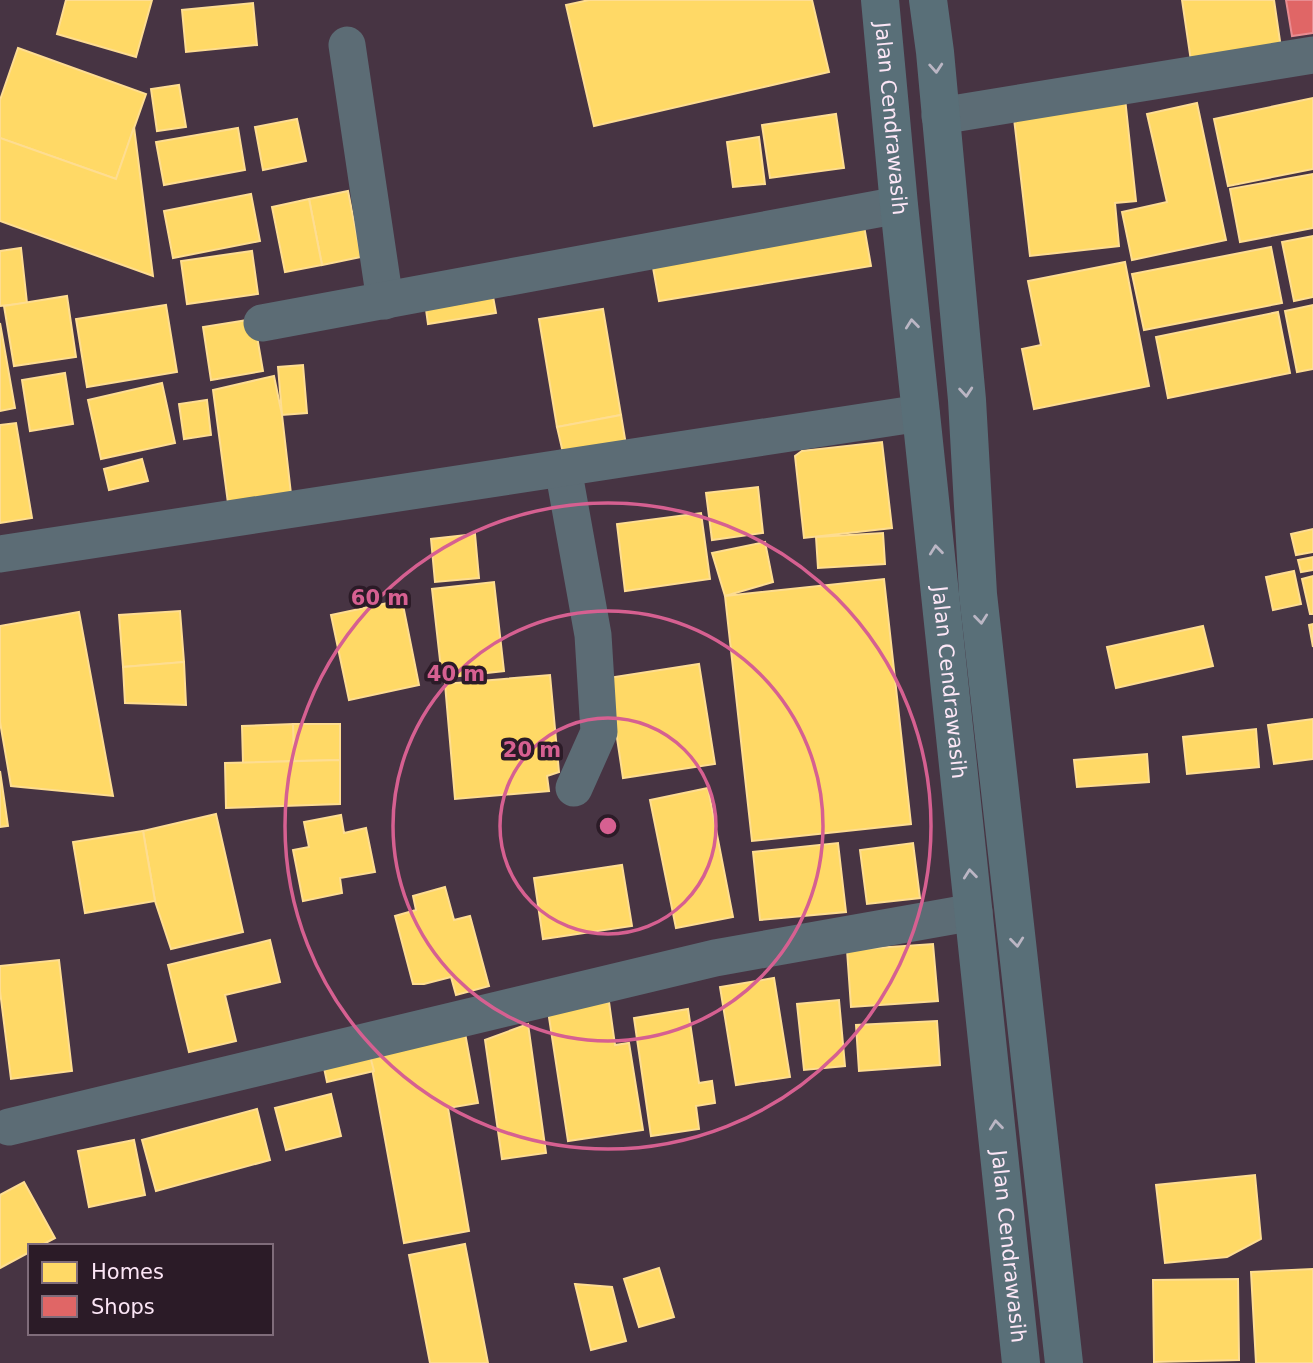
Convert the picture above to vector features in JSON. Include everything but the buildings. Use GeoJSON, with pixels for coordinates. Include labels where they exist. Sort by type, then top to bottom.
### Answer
{"type":"FeatureCollection","features":[{"type":"Feature","properties":{"kind":"main road","name":"Jalan Cendrawasih"},"geometry":{"type":"LineString","coordinates":[[880,0],[1021,1363]]}},
{"type":"Feature","properties":{"kind":"main road","name":"Jalan Cendrawasih"},"geometry":{"type":"LineString","coordinates":[[928,0],[965,387],[978,594],[1064,1363]]}},
{"type":"Feature","properties":{"kind":"street"},"geometry":{"type":"LineString","coordinates":[[347,45],[385,301]]}},
{"type":"Feature","properties":{"kind":"street"},"geometry":{"type":"LineString","coordinates":[[940,116],[1313,55]]}},
{"type":"Feature","properties":{"kind":"street"},"geometry":{"type":"LineString","coordinates":[[262,323],[900,205]]}},
{"type":"Feature","properties":{"kind":"street"},"geometry":{"type":"LineString","coordinates":[[0,554],[921,413]]}},
{"type":"Feature","properties":{"kind":"street"},"geometry":{"type":"LineString","coordinates":[[563,468],[593,635],[599,732],[574,788]]}},
{"type":"Feature","properties":{"kind":"street"},"geometry":{"type":"LineString","coordinates":[[9,1127],[715,958],[974,912]]}}]}
